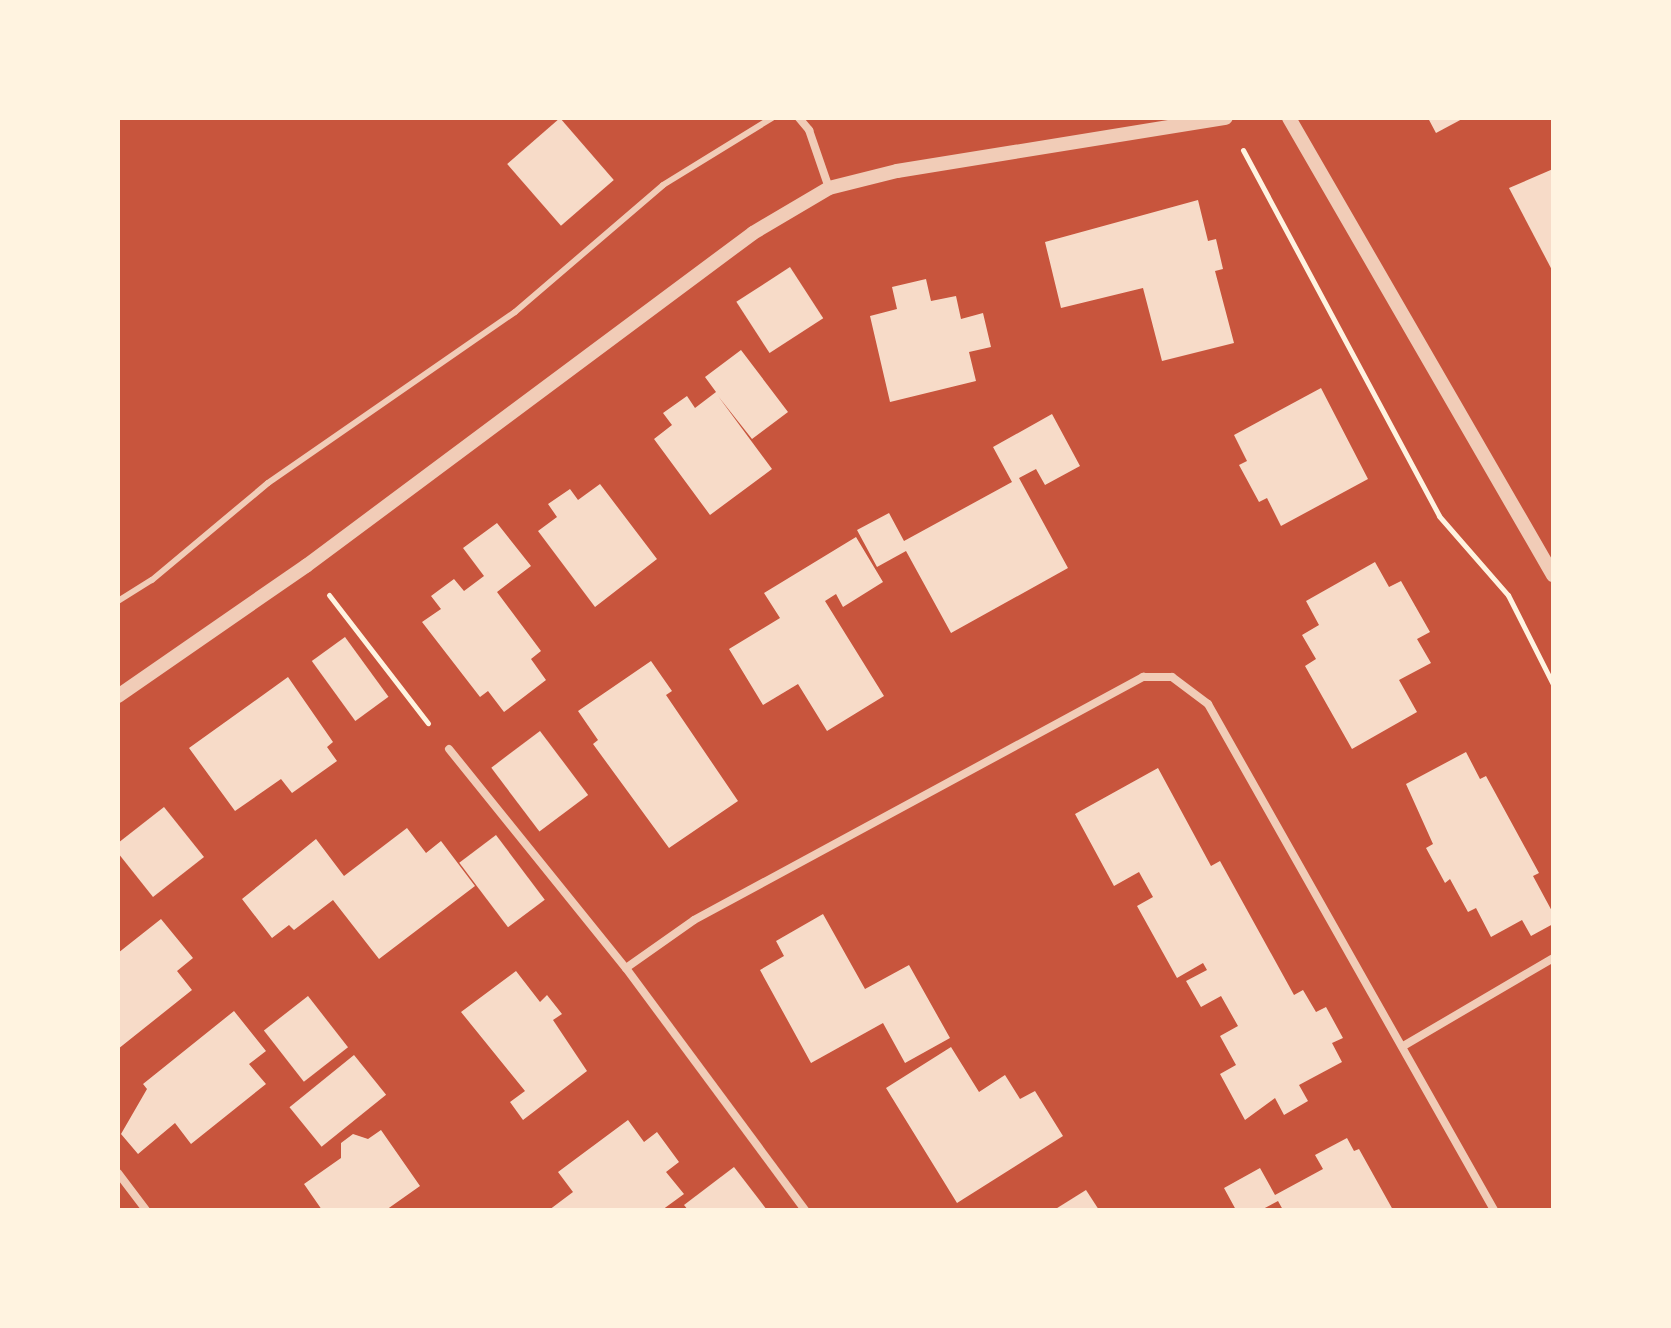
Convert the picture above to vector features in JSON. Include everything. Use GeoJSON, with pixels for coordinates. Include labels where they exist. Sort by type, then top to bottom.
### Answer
{"type":"FeatureCollection","features":[{"type":"Feature","properties":{"kind":"street"},"geometry":{"type":"LineString","coordinates":[[799,118],[809,130],[829,188]]}},
{"type":"Feature","properties":{"kind":"street"},"geometry":{"type":"LineString","coordinates":[[118,696],[306,566],[753,233],[829,188],[897,171],[1224,118]]}},
{"type":"Feature","properties":{"kind":"street"},"geometry":{"type":"LineString","coordinates":[[1289,118],[1553,575]]}},
{"type":"Feature","properties":{"kind":"street"},"geometry":{"type":"LineString","coordinates":[[626,968],[694,920],[1103,696],[1143,677],[1172,677],[1208,704],[1405,1045],[1494,1210]]}},
{"type":"Feature","properties":{"kind":"street"},"geometry":{"type":"LineString","coordinates":[[449,749],[626,968],[805,1210]]}},
{"type":"Feature","properties":{"kind":"street"},"geometry":{"type":"LineString","coordinates":[[1405,1045],[1553,958]]}},
{"type":"Feature","properties":{"kind":"street"},"geometry":{"type":"LineString","coordinates":[[118,1173],[146,1210]]}},
{"type":"Feature","properties":{"kind":"lane"},"geometry":{"type":"LineString","coordinates":[[118,601],[152,580],[268,483],[515,312],[663,185],[772,118]]}},
{"type":"Feature","properties":{"kind":"path"},"geometry":{"type":"LineString","coordinates":[[1224,118],[1250,160],[1439,516],[1508,595],[1553,684]]}},
{"type":"Feature","properties":{"kind":"path"},"geometry":{"type":"LineString","coordinates":[[306,566],[449,749]]}},
{"type":"Feature","properties":{"kind":"building"},"geometry":{"type":"Polygon","coordinates":[[[560,118],[614,180],[561,226],[507,164],[560,118]]]}},
{"type":"Feature","properties":{"kind":"building"},"geometry":{"type":"Polygon","coordinates":[[[1428,118],[1464,118],[1436,133],[1428,118]]]}},
{"type":"Feature","properties":{"kind":"building"},"geometry":{"type":"Polygon","coordinates":[[[1553,169],[1553,272],[1509,188],[1553,169]]]}},
{"type":"Feature","properties":{"kind":"building"},"geometry":{"type":"Polygon","coordinates":[[[1198,200],[1208,241],[1216,239],[1223,269],[1215,271],[1234,343],[1162,361],[1143,288],[1061,308],[1045,242],[1198,200]]]}},
{"type":"Feature","properties":{"kind":"building"},"geometry":{"type":"Polygon","coordinates":[[[790,267],[823,318],[770,353],[736,302],[790,267]]]}},
{"type":"Feature","properties":{"kind":"building"},"geometry":{"type":"Polygon","coordinates":[[[926,279],[931,301],[956,296],[961,319],[983,313],[991,347],[969,352],[976,381],[890,402],[870,316],[897,309],[892,287],[926,279]]]}},
{"type":"Feature","properties":{"kind":"building"},"geometry":{"type":"Polygon","coordinates":[[[741,350],[788,412],[752,439],[718,396],[772,469],[710,515],[654,439],[672,425],[663,413],[687,396],[695,408],[716,392],[705,377],[741,350]]]}},
{"type":"Feature","properties":{"kind":"building"},"geometry":{"type":"Polygon","coordinates":[[[1321,388],[1368,479],[1281,526],[1267,498],[1259,502],[1239,465],[1247,461],[1234,435],[1321,388]]]}},
{"type":"Feature","properties":{"kind":"building"},"geometry":{"type":"Polygon","coordinates":[[[1052,414],[1080,466],[1045,485],[1036,469],[1019,478],[1068,568],[951,633],[906,551],[877,567],[857,530],[889,513],[904,541],[1012,482],[993,447],[1052,414]]]}},
{"type":"Feature","properties":{"kind":"building"},"geometry":{"type":"Polygon","coordinates":[[[600,484],[657,559],[595,607],[538,531],[557,517],[548,504],[570,489],[578,500],[600,484]]]}},
{"type":"Feature","properties":{"kind":"building"},"geometry":{"type":"Polygon","coordinates":[[[497,523],[531,566],[497,592],[541,651],[531,659],[546,680],[504,712],[488,691],[480,697],[422,622],[441,609],[431,596],[454,579],[464,591],[484,576],[463,548],[497,523]]]}},
{"type":"Feature","properties":{"kind":"building"},"geometry":{"type":"Polygon","coordinates":[[[856,537],[883,582],[843,607],[836,594],[825,601],[884,696],[827,731],[798,684],[763,705],[729,649],[780,618],[764,593],[856,537]]]}},
{"type":"Feature","properties":{"kind":"building"},"geometry":{"type":"Polygon","coordinates":[[[1375,562],[1389,587],[1401,581],[1430,632],[1417,639],[1431,663],[1399,680],[1417,712],[1352,749],[1305,666],[1316,659],[1302,635],[1319,625],[1306,601],[1375,562]]]}},
{"type":"Feature","properties":{"kind":"building"},"geometry":{"type":"Polygon","coordinates":[[[345,637],[388,697],[355,721],[312,661],[345,637]]]}},
{"type":"Feature","properties":{"kind":"building"},"geometry":{"type":"Polygon","coordinates":[[[651,661],[672,691],[666,695],[738,801],[669,848],[593,744],[598,740],[578,711],[651,661]]]}},
{"type":"Feature","properties":{"kind":"building"},"geometry":{"type":"Polygon","coordinates":[[[288,677],[333,742],[327,747],[337,761],[292,793],[281,779],[235,811],[189,748],[288,677]]]}},
{"type":"Feature","properties":{"kind":"building"},"geometry":{"type":"Polygon","coordinates":[[[540,731],[588,795],[539,832],[491,768],[540,731]]]}},
{"type":"Feature","properties":{"kind":"building"},"geometry":{"type":"Polygon","coordinates":[[[1466,752],[1480,779],[1486,776],[1539,873],[1533,876],[1553,913],[1553,924],[1531,936],[1522,920],[1491,937],[1476,908],[1468,912],[1450,879],[1445,883],[1426,848],[1433,844],[1406,784],[1466,752]]]}},
{"type":"Feature","properties":{"kind":"building"},"geometry":{"type":"Polygon","coordinates":[[[1158,768],[1211,866],[1220,861],[1294,995],[1303,990],[1316,1012],[1326,1007],[1343,1038],[1332,1043],[1342,1062],[1299,1085],[1308,1101],[1284,1115],[1275,1098],[1245,1120],[1220,1074],[1236,1065],[1220,1036],[1238,1026],[1221,996],[1201,1007],[1186,981],[1207,970],[1203,963],[1177,978],[1137,906],[1153,897],[1139,872],[1114,886],[1075,814],[1158,768]]]}},
{"type":"Feature","properties":{"kind":"building"},"geometry":{"type":"Polygon","coordinates":[[[164,807],[204,857],[153,897],[118,853],[118,843],[164,807]]]}},
{"type":"Feature","properties":{"kind":"building"},"geometry":{"type":"Polygon","coordinates":[[[407,828],[426,853],[441,841],[475,886],[379,959],[333,900],[294,930],[289,925],[272,938],[242,899],[316,839],[344,876],[407,828]]]}},
{"type":"Feature","properties":{"kind":"building"},"geometry":{"type":"Polygon","coordinates":[[[496,835],[545,900],[508,927],[459,863],[496,835]]]}},
{"type":"Feature","properties":{"kind":"building"},"geometry":{"type":"Polygon","coordinates":[[[823,914],[865,989],[909,965],[950,1038],[905,1063],[883,1023],[811,1063],[760,970],[784,956],[776,941],[823,914]]]}},
{"type":"Feature","properties":{"kind":"building"},"geometry":{"type":"Polygon","coordinates":[[[161,919],[193,958],[177,971],[192,990],[118,1049],[118,953],[161,919]]]}},
{"type":"Feature","properties":{"kind":"building"},"geometry":{"type":"Polygon","coordinates":[[[516,971],[540,1002],[547,995],[562,1014],[553,1020],[587,1071],[523,1120],[510,1102],[525,1091],[461,1012],[516,971]]]}},
{"type":"Feature","properties":{"kind":"building"},"geometry":{"type":"Polygon","coordinates":[[[308,996],[348,1047],[304,1082],[264,1030],[308,996]]]}},
{"type":"Feature","properties":{"kind":"building"},"geometry":{"type":"Polygon","coordinates":[[[234,1011],[266,1051],[249,1064],[266,1084],[191,1144],[175,1123],[138,1154],[121,1134],[147,1089],[143,1084],[234,1011]]]}},
{"type":"Feature","properties":{"kind":"building"},"geometry":{"type":"Polygon","coordinates":[[[951,1047],[979,1092],[1005,1075],[1020,1099],[1035,1091],[1063,1136],[957,1203],[886,1088],[951,1047]]]}},
{"type":"Feature","properties":{"kind":"building"},"geometry":{"type":"Polygon","coordinates":[[[354,1055],[386,1095],[322,1147],[289,1107],[354,1055]]]}},
{"type":"Feature","properties":{"kind":"building"},"geometry":{"type":"Polygon","coordinates":[[[628,1120],[644,1142],[657,1132],[679,1162],[666,1172],[684,1194],[662,1210],[549,1210],[573,1192],[558,1172],[628,1120]]]}},
{"type":"Feature","properties":{"kind":"building"},"geometry":{"type":"Polygon","coordinates":[[[381,1130],[420,1186],[386,1210],[322,1210],[304,1184],[341,1158],[341,1143],[353,1134],[368,1139],[381,1130]]]}},
{"type":"Feature","properties":{"kind":"building"},"geometry":{"type":"Polygon","coordinates":[[[1347,1138],[1354,1151],[1359,1149],[1393,1210],[1283,1210],[1278,1201],[1261,1210],[1236,1210],[1224,1188],[1260,1168],[1275,1195],[1323,1169],[1315,1155],[1347,1138]]]}},
{"type":"Feature","properties":{"kind":"building"},"geometry":{"type":"Polygon","coordinates":[[[734,1167],[767,1210],[688,1210],[684,1205],[734,1167]]]}},
{"type":"Feature","properties":{"kind":"building"},"geometry":{"type":"Polygon","coordinates":[[[1086,1190],[1099,1210],[1054,1210],[1086,1190]]]}}]}
